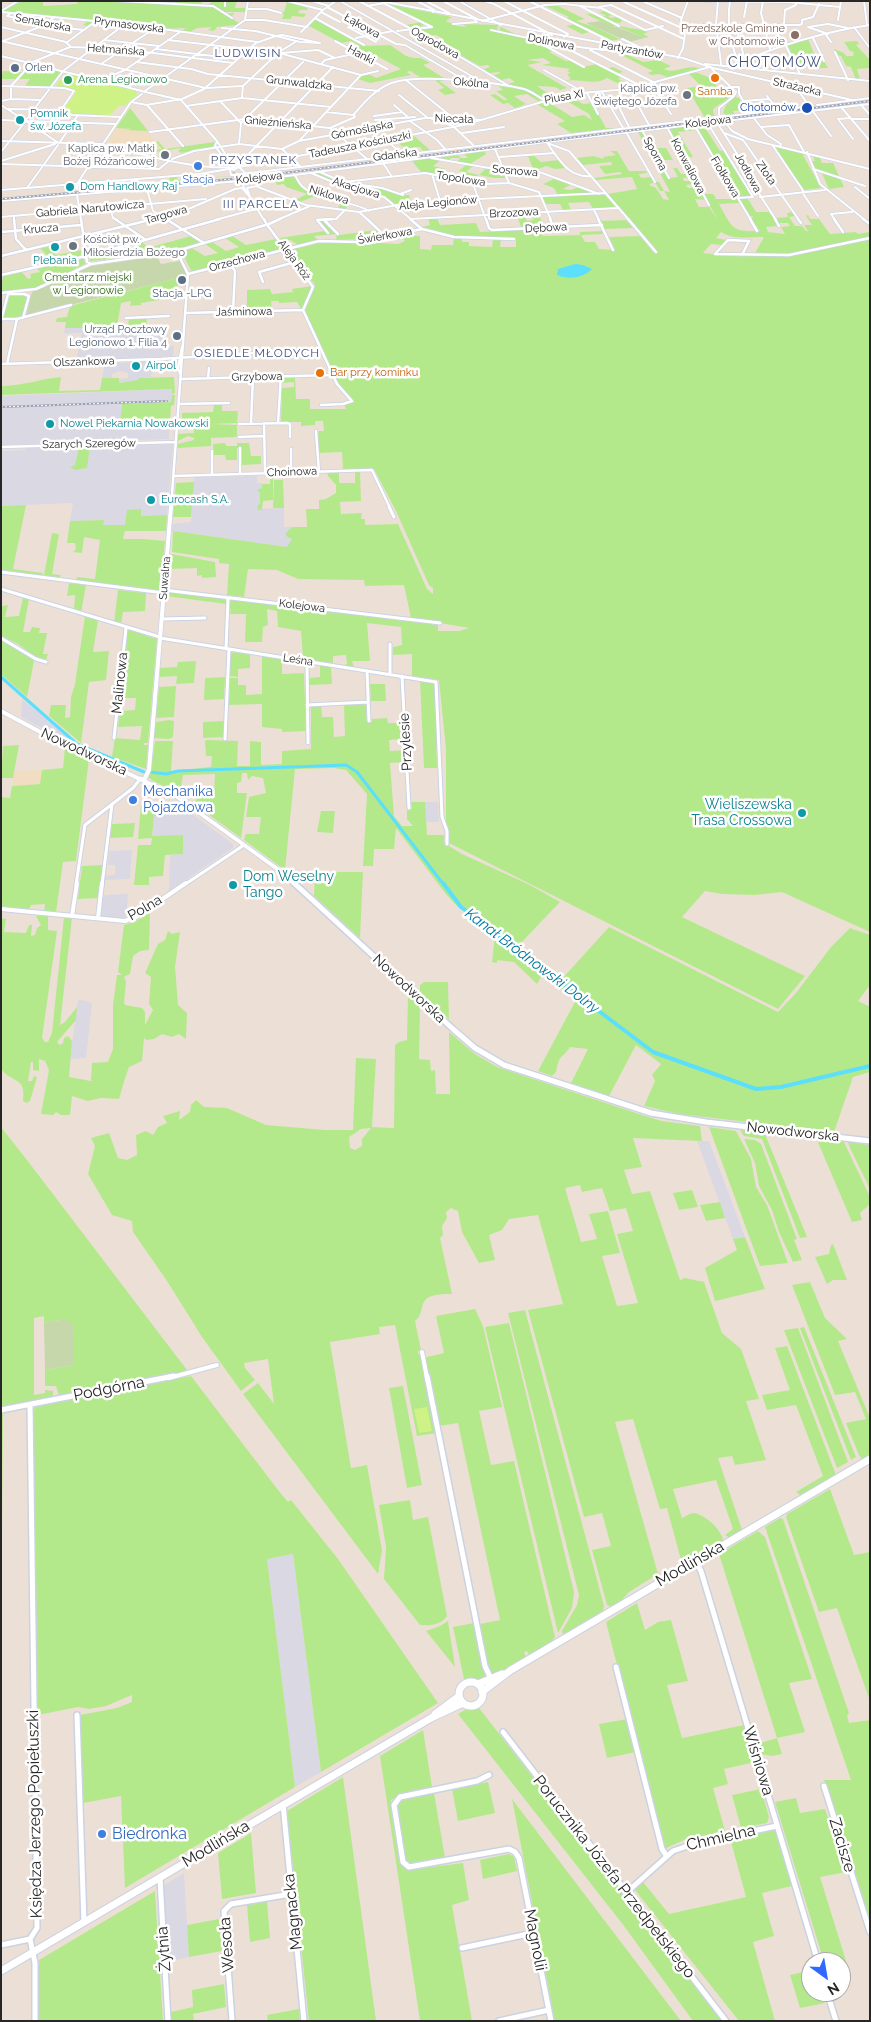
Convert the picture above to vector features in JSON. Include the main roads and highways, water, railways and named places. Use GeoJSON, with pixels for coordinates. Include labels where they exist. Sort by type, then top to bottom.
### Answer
{"type":"FeatureCollection","features":[{"type":"Feature","properties":{"kind":"main road","name":"Nowodworska"},"geometry":{"type":"LineString","coordinates":[[1,711],[44,734],[176,796],[290,879],[471,1045],[494,1060],[631,1107],[670,1117],[870,1141]]}},
{"type":"Feature","properties":{"kind":"main road","name":"Modlińska"},"geometry":{"type":"LineString","coordinates":[[511,1670],[695,1560],[870,1459]]}},
{"type":"Feature","properties":{"kind":"main road"},"geometry":{"type":"LineString","coordinates":[[478,1684],[482,1692],[481,1700],[476,1706],[470,1707],[461,1700],[461,1687],[465,1683],[472,1682],[478,1684],[511,1670]]}},
{"type":"Feature","properties":{"kind":"main road"},"geometry":{"type":"LineString","coordinates":[[482,1692],[511,1670]]}},
{"type":"Feature","properties":{"kind":"main road","name":"Modlińska"},"geometry":{"type":"LineString","coordinates":[[1,1971],[461,1700]]}},
{"type":"Feature","properties":{"kind":"water"},"geometry":{"type":"Polygon","coordinates":[[[575,264],[592,269],[576,277],[557,275],[558,269],[575,264]]]}},
{"type":"Feature","properties":{"kind":"waterway","name":"Kanał Bródnowski Dolny"},"geometry":{"type":"LineString","coordinates":[[1,677],[77,744],[144,772]]}},
{"type":"Feature","properties":{"kind":"waterway","name":"Kanał Bródnowski Dolny"},"geometry":{"type":"LineString","coordinates":[[151,772],[166,774],[178,771],[346,765],[357,772],[444,885]]}},
{"type":"Feature","properties":{"kind":"waterway","name":"Kanał Bródnowski Dolny"},"geometry":{"type":"LineString","coordinates":[[443,883],[461,907],[653,1052],[756,1089],[781,1087],[870,1066]]}},
{"type":"Feature","properties":{"kind":"tunnel"},"geometry":{"type":"LineString","coordinates":[[230,167],[243,186]]}},
{"type":"Feature","properties":{"kind":"railway"},"geometry":{"type":"LineString","coordinates":[[1,199],[243,178],[870,101]]}},
{"type":"Feature","properties":{"kind":"railway"},"geometry":{"type":"LineString","coordinates":[[1,407],[167,401]]}},
{"type":"Feature","properties":{"kind":"place","name":"Przedszkole Gminne w Chotomowie"},"geometry":{"type":"Point","coordinates":[795,35]}},
{"type":"Feature","properties":{"kind":"place","name":"Orlen"},"geometry":{"type":"Point","coordinates":[15,68]}},
{"type":"Feature","properties":{"kind":"place","name":"Samba"},"geometry":{"type":"Point","coordinates":[715,78]}},
{"type":"Feature","properties":{"kind":"place","name":"Arena Legionowo"},"geometry":{"type":"Point","coordinates":[68,80]}},
{"type":"Feature","properties":{"kind":"place","name":"Kaplica pw. Świętego Józefa"},"geometry":{"type":"Point","coordinates":[687,95]}},
{"type":"Feature","properties":{"kind":"place","name":"Chotomów"},"geometry":{"type":"Point","coordinates":[807,108]}},
{"type":"Feature","properties":{"kind":"place","name":"Pomnik św. Józefa"},"geometry":{"type":"Point","coordinates":[20,120]}},
{"type":"Feature","properties":{"kind":"place","name":"Kaplica pw. Matki Bożej Różańcowej"},"geometry":{"type":"Point","coordinates":[165,155]}},
{"type":"Feature","properties":{"kind":"place","name":"Stacja"},"geometry":{"type":"Point","coordinates":[198,166]}},
{"type":"Feature","properties":{"kind":"place","name":"Dom Handlowy Raj"},"geometry":{"type":"Point","coordinates":[70,187]}},
{"type":"Feature","properties":{"kind":"place","name":"Kościół pw. Miłosierdzia Bożego"},"geometry":{"type":"Point","coordinates":[73,246]}},
{"type":"Feature","properties":{"kind":"place","name":"Plebania"},"geometry":{"type":"Point","coordinates":[55,247]}},
{"type":"Feature","properties":{"kind":"place","name":"Stacja -LPG"},"geometry":{"type":"Point","coordinates":[182,280]}},
{"type":"Feature","properties":{"kind":"place","name":"Urząd Pocztowy Legionowo 1. Filia 4"},"geometry":{"type":"Point","coordinates":[177,336]}},
{"type":"Feature","properties":{"kind":"place","name":"Airpol"},"geometry":{"type":"Point","coordinates":[136,366]}},
{"type":"Feature","properties":{"kind":"place","name":"Bar przy kominku"},"geometry":{"type":"Point","coordinates":[320,373]}},
{"type":"Feature","properties":{"kind":"place","name":"Nowel Piekarnia Nowakowski"},"geometry":{"type":"Point","coordinates":[50,424]}},
{"type":"Feature","properties":{"kind":"place","name":"Eurocash S.A."},"geometry":{"type":"Point","coordinates":[151,500]}},
{"type":"Feature","properties":{"kind":"place","name":"Mechanika Pojazdowa"},"geometry":{"type":"Point","coordinates":[133,800]}},
{"type":"Feature","properties":{"kind":"place","name":"Wieliszewska Trasa Crossowa"},"geometry":{"type":"Point","coordinates":[802,813]}},
{"type":"Feature","properties":{"kind":"place","name":"Dom Weselny Tango"},"geometry":{"type":"Point","coordinates":[233,885]}},
{"type":"Feature","properties":{"kind":"place","name":"Biedronka"},"geometry":{"type":"Point","coordinates":[102,1834]}},
{"type":"Feature","properties":{"kind":"district","name":"LUDWISIN"},"geometry":{"type":"Point","coordinates":[248,53]}},
{"type":"Feature","properties":{"kind":"district","name":"CHOTOMÓW"},"geometry":{"type":"Point","coordinates":[775,63]}},
{"type":"Feature","properties":{"kind":"district","name":"PRZYSTANEK"},"geometry":{"type":"Point","coordinates":[254,160]}},
{"type":"Feature","properties":{"kind":"district","name":"III PARCELA"},"geometry":{"type":"Point","coordinates":[261,204]}},
{"type":"Feature","properties":{"kind":"district","name":"OSIEDLE MŁODYCH"},"geometry":{"type":"Point","coordinates":[257,353]}},
{"type":"Feature","properties":{"kind":"park label","name":"Cmentarz miejski w Legionowie"},"geometry":{"type":"Point","coordinates":[88,284]}}]}
